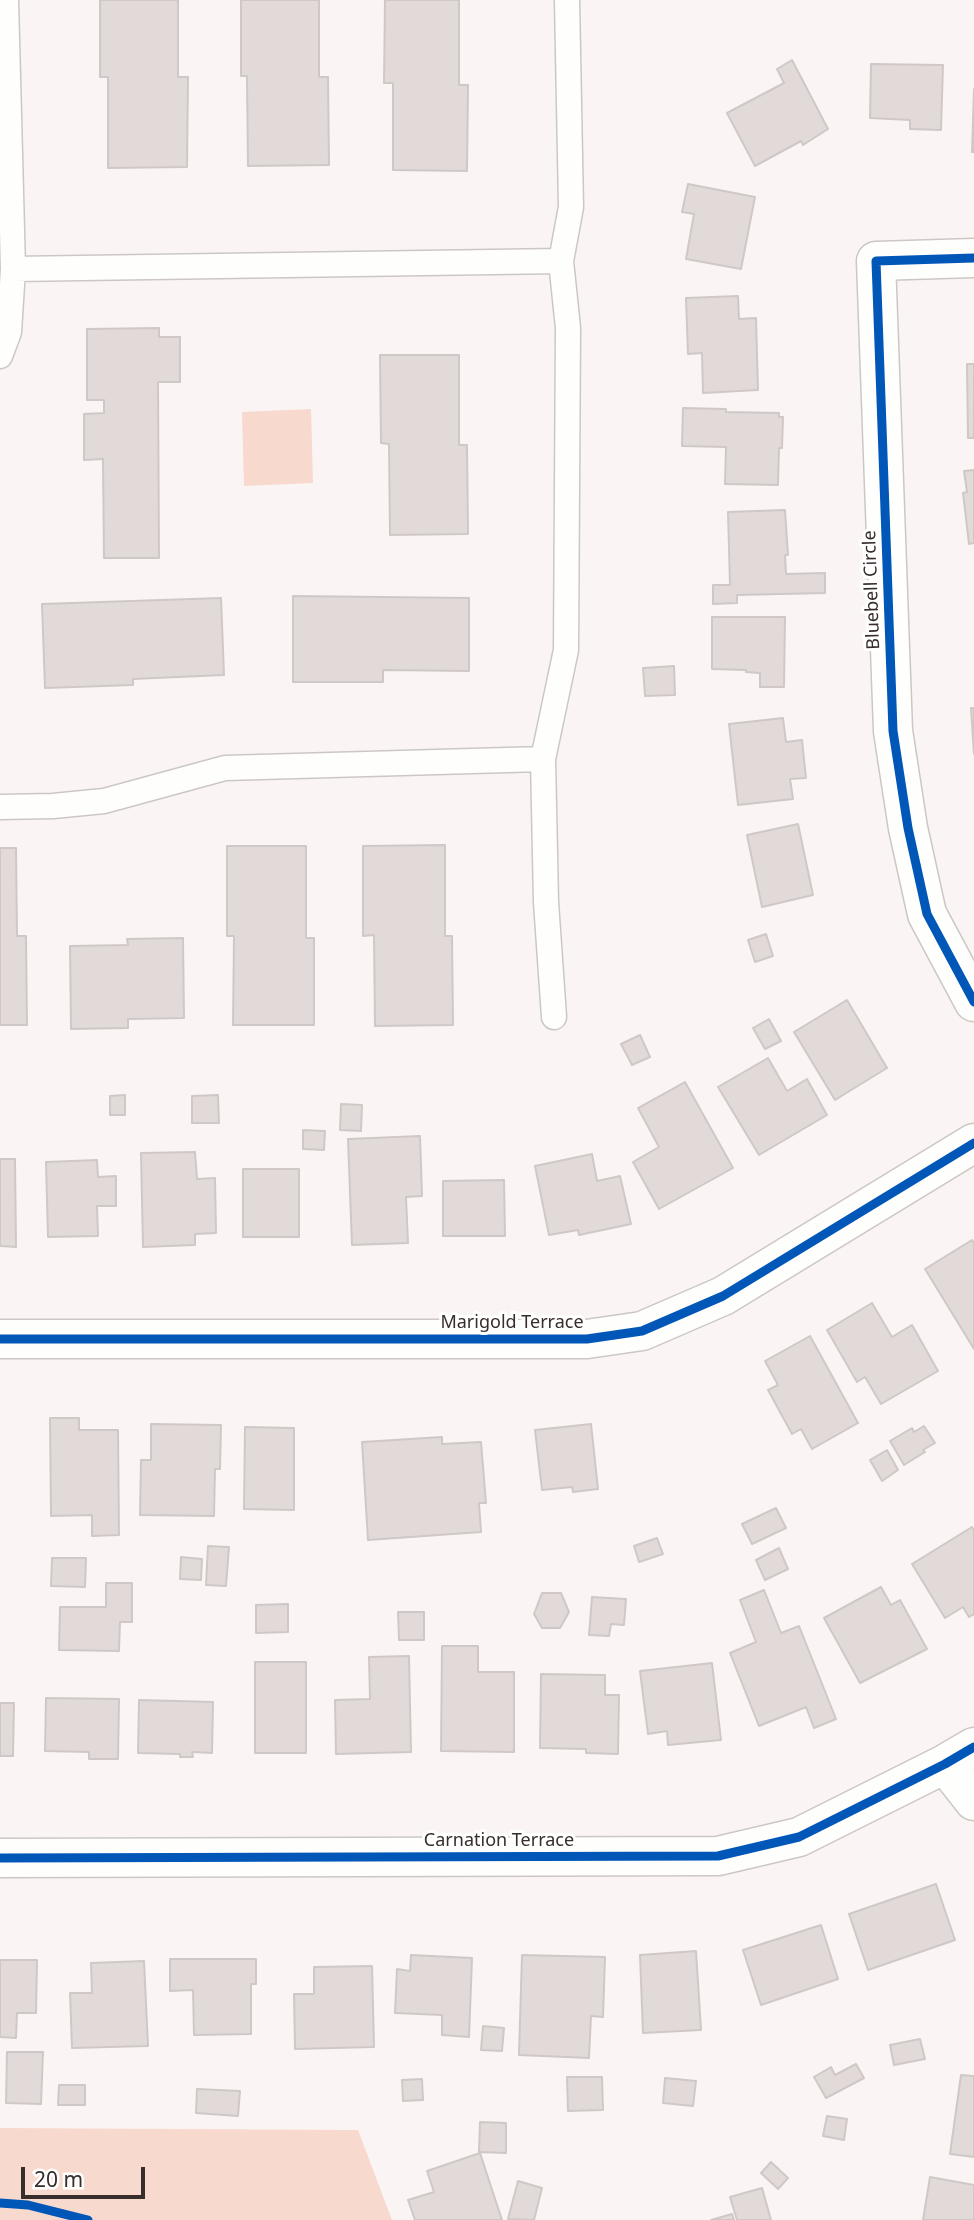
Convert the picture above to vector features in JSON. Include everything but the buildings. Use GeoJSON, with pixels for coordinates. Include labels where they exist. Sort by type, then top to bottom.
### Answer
{"type":"FeatureCollection","features":[{"type":"Feature","properties":{"kind":"street","name":"Bluebell Circle"},"geometry":{"type":"LineString","coordinates":[[974,258],[876,261],[893,731],[908,828],[927,914],[974,1002]]}},
{"type":"Feature","properties":{"kind":"street","name":"Marigold Terrace"},"geometry":{"type":"LineString","coordinates":[[0,1339],[587,1339],[642,1331],[723,1296],[974,1143]]}},
{"type":"Feature","properties":{"kind":"street"},"geometry":{"type":"LineString","coordinates":[[960,1755],[974,1801]]}},
{"type":"Feature","properties":{"kind":"street","name":"Carnation Terrace"},"geometry":{"type":"LineString","coordinates":[[0,1858],[718,1856],[799,1837],[960,1755]]}},
{"type":"Feature","properties":{"kind":"lane"},"geometry":{"type":"LineString","coordinates":[[0,356],[9,332],[13,269],[6,0]]}},
{"type":"Feature","properties":{"kind":"lane"},"geometry":{"type":"LineString","coordinates":[[554,1017],[543,759],[566,650],[569,328],[561,261],[571,207],[567,0]]}},
{"type":"Feature","properties":{"kind":"lane"},"geometry":{"type":"LineString","coordinates":[[13,269],[561,261]]}},
{"type":"Feature","properties":{"kind":"lane"},"geometry":{"type":"LineString","coordinates":[[0,807],[103,801],[225,768],[543,759]]}},
{"type":"Feature","properties":{"kind":"shaded area"},"geometry":{"type":"Polygon","coordinates":[[[311,409],[313,483],[244,486],[242,412],[311,409]]]}},
{"type":"Feature","properties":{"kind":"shaded area"},"geometry":{"type":"Polygon","coordinates":[[[0,2128],[358,2130],[392,2220],[0,2220],[0,2128]]]}},
{"type":"Feature","properties":{"kind":"cycle path"},"geometry":{"type":"LineString","coordinates":[[974,258],[876,261],[893,731],[908,828],[927,914],[974,1002]]}},
{"type":"Feature","properties":{"kind":"cycle path"},"geometry":{"type":"LineString","coordinates":[[0,1339],[587,1339],[642,1331],[723,1296],[974,1143]]}},
{"type":"Feature","properties":{"kind":"cycle path"},"geometry":{"type":"LineString","coordinates":[[0,1858],[718,1856],[799,1837],[974,1747]]}},
{"type":"Feature","properties":{"kind":"cycle path"},"geometry":{"type":"LineString","coordinates":[[0,2203],[28,2205],[88,2220]]}}]}
